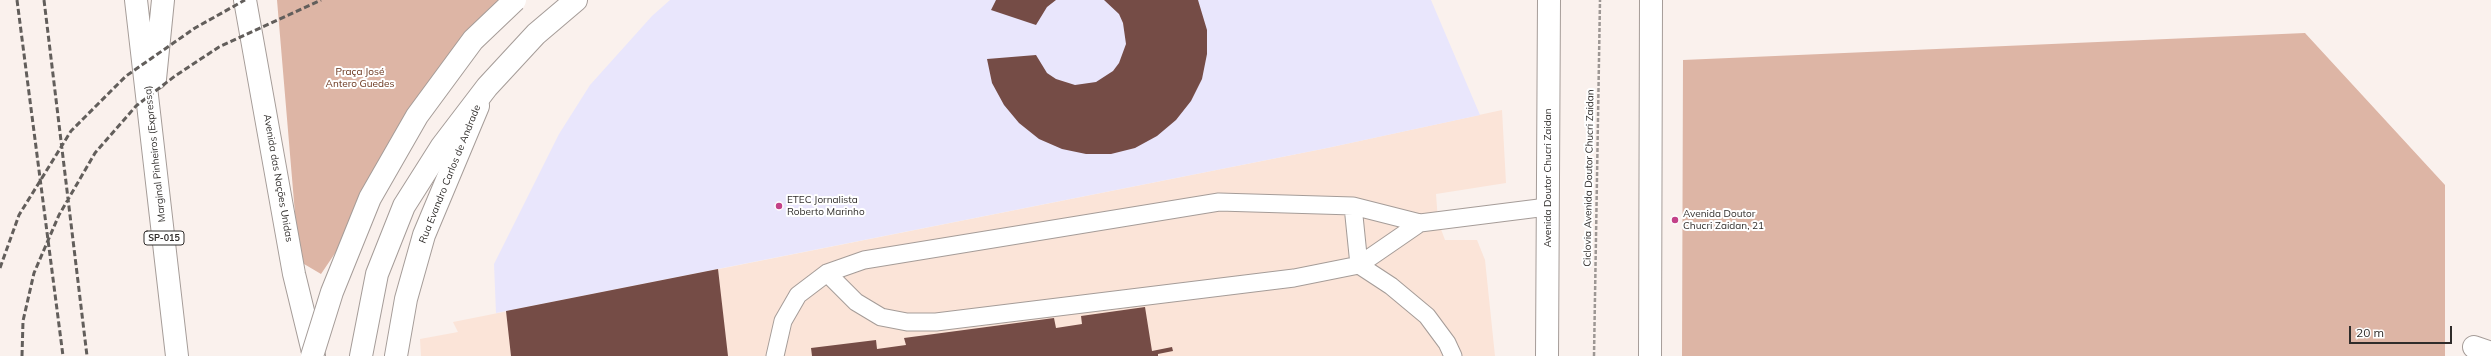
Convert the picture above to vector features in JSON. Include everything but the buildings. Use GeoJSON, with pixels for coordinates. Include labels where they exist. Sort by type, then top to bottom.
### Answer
{"type":"FeatureCollection","features":[{"type":"Feature","properties":{"kind":"main road","name":"Marginal Pinheiros (Expressa)"},"geometry":{"type":"LineString","coordinates":[[136,0],[152,120],[177,356]]}},
{"type":"Feature","properties":{"kind":"main road"},"geometry":{"type":"LineString","coordinates":[[152,120],[163,0]]}},
{"type":"Feature","properties":{"kind":"main road","name":"Avenida das Nações Unidas"},"geometry":{"type":"LineString","coordinates":[[245,0],[294,274],[313,356]]}},
{"type":"Feature","properties":{"kind":"main road"},"geometry":{"type":"LineString","coordinates":[[313,356],[332,292],[370,198],[426,103],[473,40],[515,0]]}},
{"type":"Feature","properties":{"kind":"main road"},"geometry":{"type":"LineString","coordinates":[[362,356],[377,274],[404,206],[442,146],[487,87],[536,34],[576,0]]}},
{"type":"Feature","properties":{"kind":"main road","name":"Avenida Doutor Chucri Zaidan"},"geometry":{"type":"LineString","coordinates":[[1547,356],[1548,0]]}},
{"type":"Feature","properties":{"kind":"main road"},"geometry":{"type":"LineString","coordinates":[[1650,356],[1651,0]]}},
{"type":"Feature","properties":{"kind":"main road","name":"Rua Evandro Carlos de Andrade"},"geometry":{"type":"LineString","coordinates":[[396,356],[406,299],[424,235],[487,87]]}},
{"type":"Feature","properties":{"kind":"lane"},"geometry":{"type":"LineString","coordinates":[[775,356],[783,321],[798,295],[827,273],[864,260],[1219,202],[1352,206],[1420,223],[1548,207]]}},
{"type":"Feature","properties":{"kind":"lane"},"geometry":{"type":"LineString","coordinates":[[1352,206],[1359,265],[1391,286],[1427,316],[1447,343],[1452,356]]}},
{"type":"Feature","properties":{"kind":"lane"},"geometry":{"type":"LineString","coordinates":[[827,273],[856,302],[881,318],[907,322],[936,322],[1294,278],[1359,265],[1420,223]]}},
{"type":"Feature","properties":{"kind":"path","name":"Ciclovia Avenida Doutor Chucri Zaidan"},"geometry":{"type":"LineString","coordinates":[[1594,356],[1600,0]]}},
{"type":"Feature","properties":{"kind":"shaded area","name":"ETEC Jornalista Roberto Marinho"},"geometry":{"type":"Polygon","coordinates":[[[670,0],[1431,0],[1480,115],[1327,148],[496,313],[494,264],[559,134],[590,85],[652,16],[670,0]]]}},
{"type":"Feature","properties":{"kind":"shaded area"},"geometry":{"type":"Polygon","coordinates":[[[1502,110],[1506,183],[1436,194],[1438,221],[1445,240],[1477,240],[1485,260],[1495,356],[421,356],[420,339],[458,332],[453,322],[1327,148],[1502,110]]]}},
{"type":"Feature","properties":{"kind":"green space","name":"Praça José Antero Guedes"},"geometry":{"type":"Polygon","coordinates":[[[277,0],[524,0],[448,86],[321,274],[299,261],[277,0]]]}},
{"type":"Feature","properties":{"kind":"green space"},"geometry":{"type":"Polygon","coordinates":[[[2305,33],[2445,185],[2445,356],[1682,356],[1683,60],[2305,33]]]}},
{"type":"Feature","properties":{"kind":"railway"},"geometry":{"type":"LineString","coordinates":[[17,0],[63,356]]}},
{"type":"Feature","properties":{"kind":"railway"},"geometry":{"type":"LineString","coordinates":[[44,0],[87,356]]}},
{"type":"Feature","properties":{"kind":"railway"},"geometry":{"type":"LineString","coordinates":[[0,268],[19,215],[71,131],[126,76],[195,28],[245,0]]}},
{"type":"Feature","properties":{"kind":"railway"},"geometry":{"type":"LineString","coordinates":[[22,356],[23,321],[34,273],[59,215],[95,153],[136,106],[175,76],[219,47],[321,0]]}},
{"type":"Feature","properties":{"kind":"place","name":"ETEC Jornalista Roberto Marinho"},"geometry":{"type":"Point","coordinates":[779,206]}},
{"type":"Feature","properties":{"kind":"place","name":"Avenida Doutor Chucri Zaidan, 21"},"geometry":{"type":"Point","coordinates":[1675,220]}}]}
